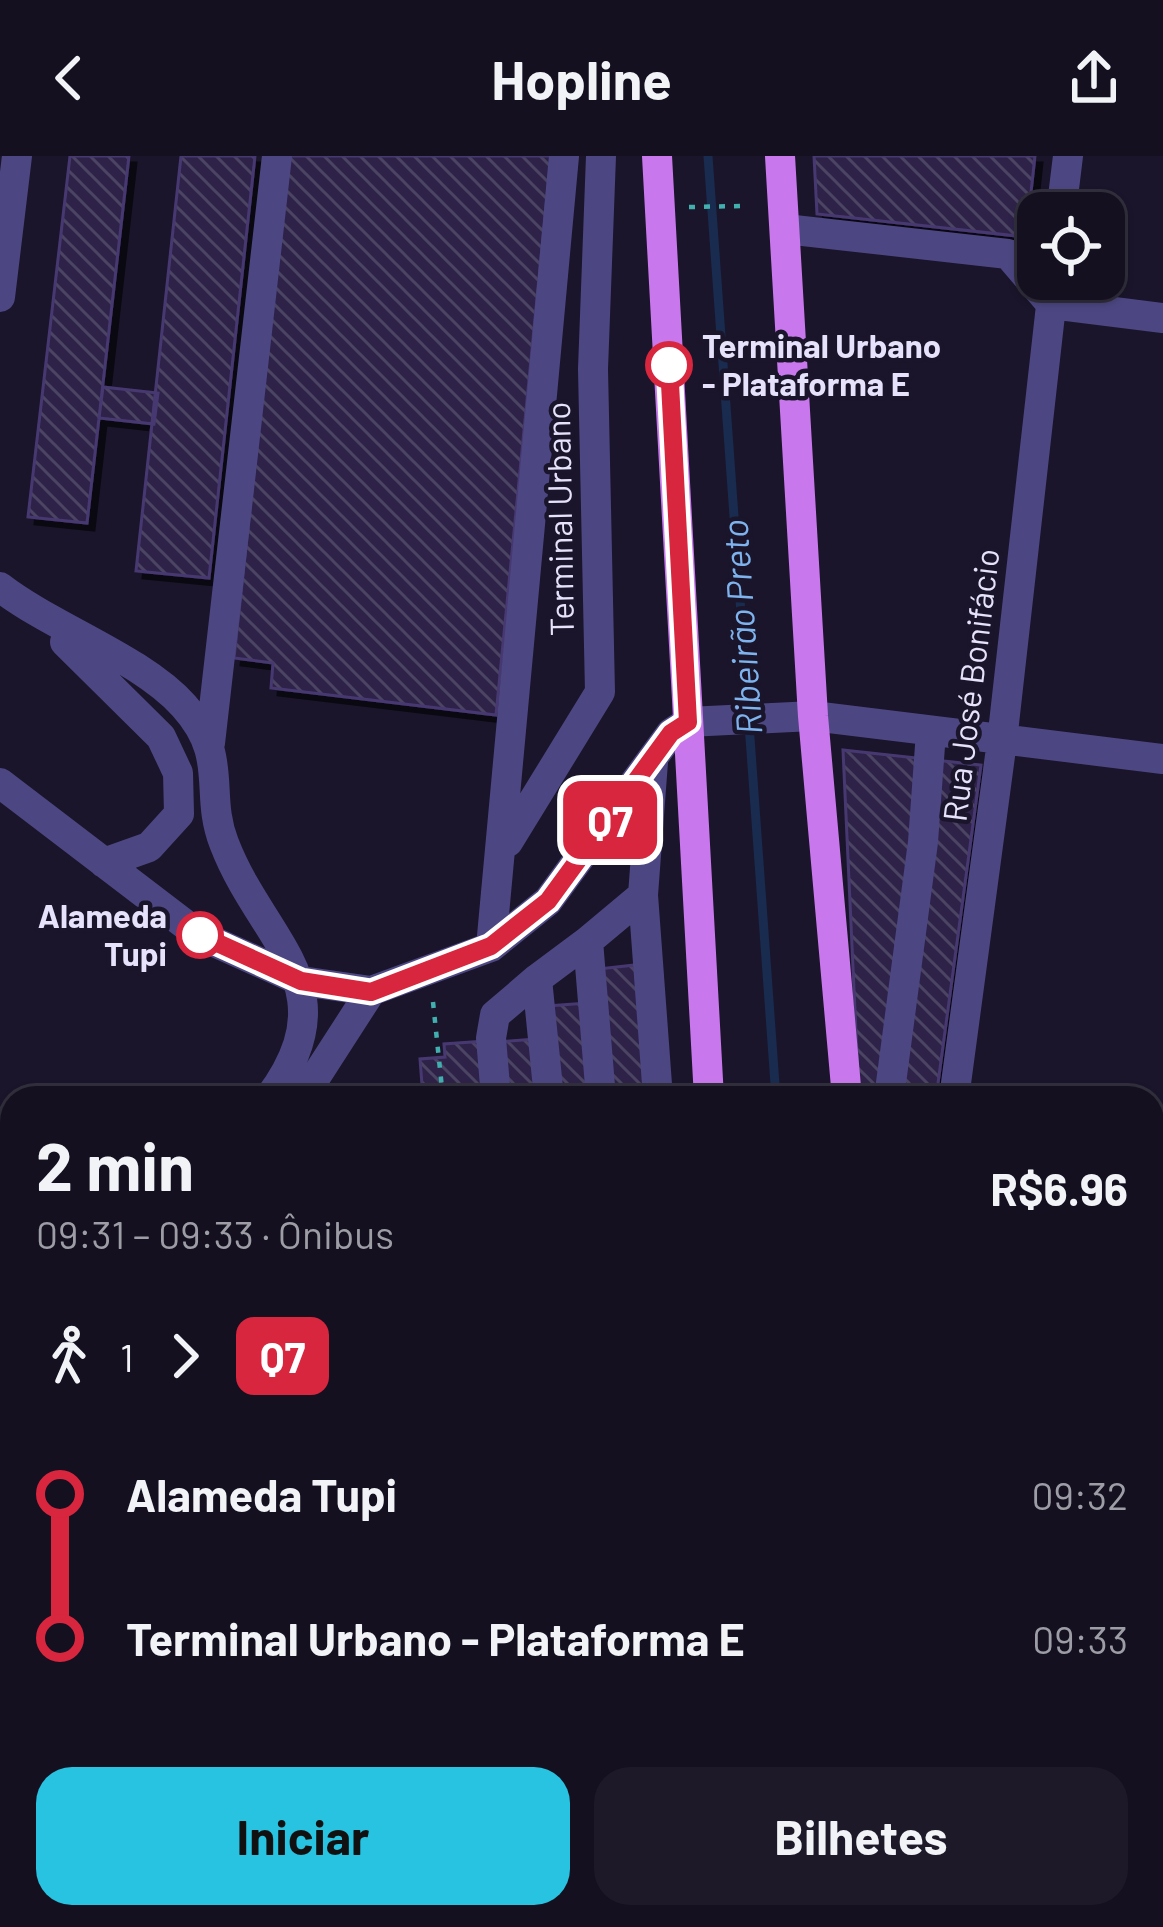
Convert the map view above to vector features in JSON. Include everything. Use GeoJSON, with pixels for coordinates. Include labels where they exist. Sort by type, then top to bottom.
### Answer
{"type":"FeatureCollection","features":[{"type":"Feature","properties":{"kind":"main road"},"geometry":{"type":"LineString","coordinates":[[657,156],[702,721],[709,1086]]}},
{"type":"Feature","properties":{"kind":"main road"},"geometry":{"type":"LineString","coordinates":[[780,156],[799,716],[845,1086]]}},
{"type":"Feature","properties":{"kind":"street"},"geometry":{"type":"LineString","coordinates":[[0,297],[16,156]]}},
{"type":"Feature","properties":{"kind":"street"},"geometry":{"type":"LineString","coordinates":[[277,156],[210,743],[223,841],[301,981],[305,1024],[288,1072],[278,1086]]}},
{"type":"Feature","properties":{"kind":"street"},"geometry":{"type":"LineString","coordinates":[[491,946],[564,156]]}},
{"type":"Feature","properties":{"kind":"street","name":"Terminal Urbano"},"geometry":{"type":"LineString","coordinates":[[501,852],[600,692],[593,369],[602,156]]}},
{"type":"Feature","properties":{"kind":"street"},"geometry":{"type":"LineString","coordinates":[[1064,192],[1068,156]]}},
{"type":"Feature","properties":{"kind":"street"},"geometry":{"type":"LineString","coordinates":[[784,229],[1008,254],[1017,262]]}},
{"type":"Feature","properties":{"kind":"street","name":"Rua José Bonifácio"},"geometry":{"type":"LineString","coordinates":[[956,1086],[1002,741],[1051,300]]}},
{"type":"Feature","properties":{"kind":"street"},"geometry":{"type":"LineString","coordinates":[[1089,300],[1163,318]]}},
{"type":"Feature","properties":{"kind":"street"},"geometry":{"type":"LineString","coordinates":[[0,587],[183,704],[210,743]]}},
{"type":"Feature","properties":{"kind":"street"},"geometry":{"type":"LineString","coordinates":[[36,612],[160,737],[178,773],[179,814],[149,847],[104,863]]}},
{"type":"Feature","properties":{"kind":"street"},"geometry":{"type":"LineString","coordinates":[[0,783],[200,935],[301,981],[371,992],[491,946],[548,901],[671,733],[702,721],[799,716],[1163,759]]}},
{"type":"Feature","properties":{"kind":"street"},"geometry":{"type":"LineString","coordinates":[[891,1086],[923,842],[931,732]]}},
{"type":"Feature","properties":{"kind":"street"},"geometry":{"type":"LineString","coordinates":[[653,762],[643,895],[657,1086]]}},
{"type":"Feature","properties":{"kind":"street"},"geometry":{"type":"LineString","coordinates":[[495,1086],[491,1038],[495,1015],[643,895]]}},
{"type":"Feature","properties":{"kind":"street"},"geometry":{"type":"LineString","coordinates":[[589,940],[600,1086]]}},
{"type":"Feature","properties":{"kind":"street"},"geometry":{"type":"LineString","coordinates":[[537,979],[548,1086]]}},
{"type":"Feature","properties":{"kind":"street"},"geometry":{"type":"LineString","coordinates":[[310,1086],[371,992]]}},
{"type":"Feature","properties":{"kind":"path"},"geometry":{"type":"LineString","coordinates":[[692,207],[744,206]]}},
{"type":"Feature","properties":{"kind":"path"},"geometry":{"type":"LineString","coordinates":[[430,972],[442,1086]]}},
{"type":"Feature","properties":{"kind":"building"},"geometry":{"type":"Polygon","coordinates":[[[70,156],[129,156],[87,523],[28,517],[70,156]]]}},
{"type":"Feature","properties":{"kind":"building"},"geometry":{"type":"Polygon","coordinates":[[[181,156],[255,156],[209,578],[136,571],[181,156]]]}},
{"type":"Feature","properties":{"kind":"building"},"geometry":{"type":"Polygon","coordinates":[[[288,156],[551,156],[496,715],[271,688],[273,663],[234,658],[288,156]]]}},
{"type":"Feature","properties":{"kind":"building"},"geometry":{"type":"Polygon","coordinates":[[[814,156],[1035,156],[1031,192],[1017,192],[1017,236],[817,214],[814,156]]]}},
{"type":"Feature","properties":{"kind":"building"},"geometry":{"type":"Polygon","coordinates":[[[103,387],[158,393],[154,424],[99,418],[103,387]]]}},
{"type":"Feature","properties":{"kind":"building"},"geometry":{"type":"Polygon","coordinates":[[[843,750],[981,765],[938,1086],[858,1086],[843,750]]]}},
{"type":"Feature","properties":{"kind":"building"},"geometry":{"type":"Polygon","coordinates":[[[635,965],[645,1086],[607,1086],[598,969],[635,965]]]}},
{"type":"Feature","properties":{"kind":"building"},"geometry":{"type":"Polygon","coordinates":[[[587,1003],[594,1086],[554,1086],[548,1006],[587,1003]]]}},
{"type":"Feature","properties":{"kind":"building"},"geometry":{"type":"Polygon","coordinates":[[[535,1039],[539,1086],[501,1086],[497,1042],[535,1039]]]}},
{"type":"Feature","properties":{"kind":"building"},"geometry":{"type":"Polygon","coordinates":[[[485,1041],[488,1086],[422,1086],[420,1059],[445,1057],[444,1044],[485,1041]]]}},
{"type":"Feature","properties":{"kind":"waterway","name":"Ribeirão Preto"},"geometry":{"type":"LineString","coordinates":[[708,156],[775,1086]]}},
{"type":"Feature","properties":{"kind":"bus line","name":"Q7"},"geometry":{"type":"LineString","coordinates":[[200,935],[301,981],[371,992],[491,946],[548,901],[671,733],[688,722],[669,365]]}},
{"type":"Feature","properties":{"kind":"place","name":"Terminal Urbano - Plataforma E"},"geometry":{"type":"Point","coordinates":[669,365]}},
{"type":"Feature","properties":{"kind":"place","name":"Alameda Tupi"},"geometry":{"type":"Point","coordinates":[200,935]}}]}
